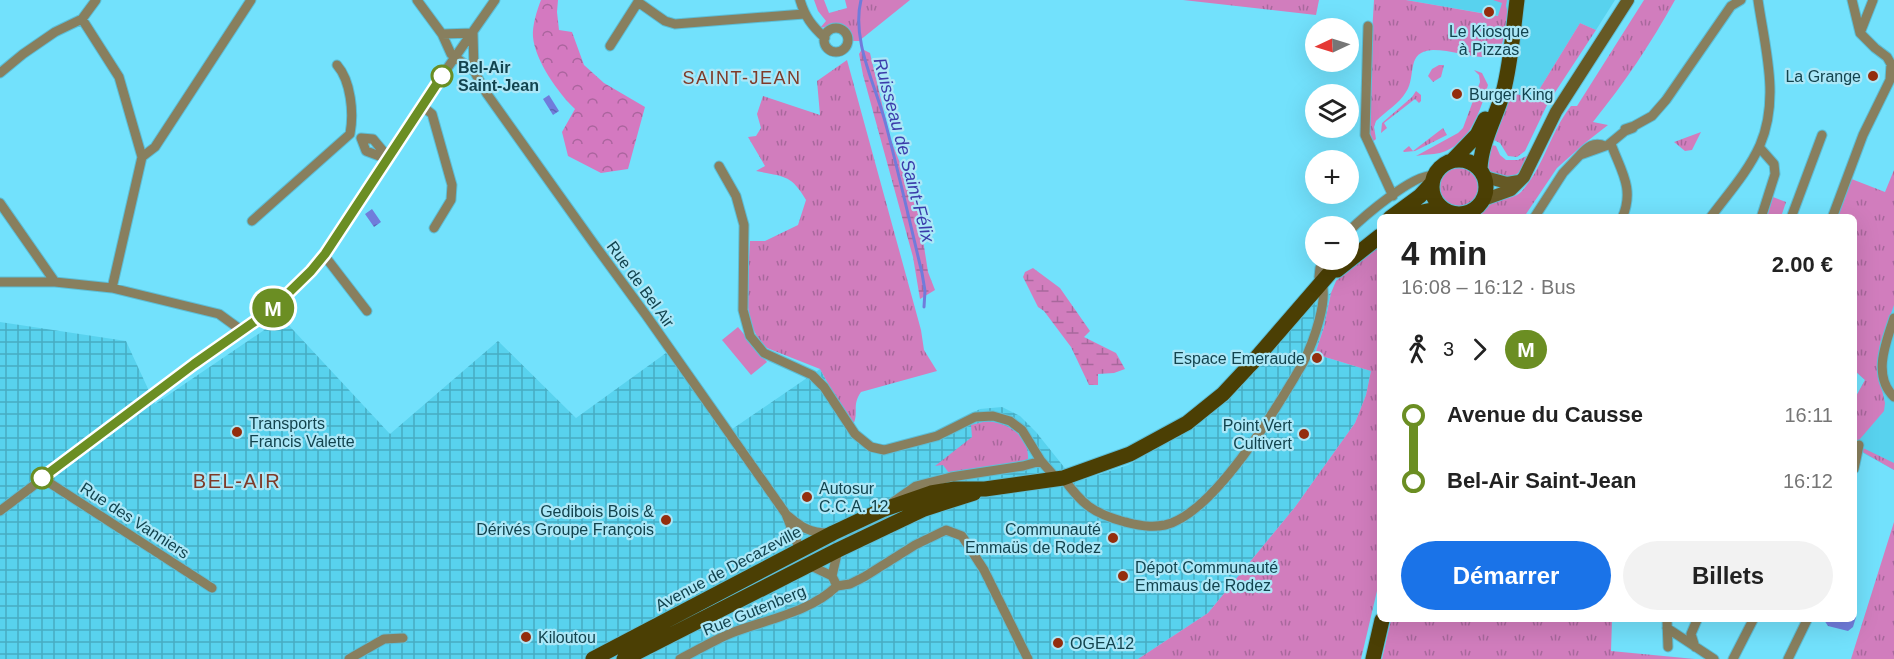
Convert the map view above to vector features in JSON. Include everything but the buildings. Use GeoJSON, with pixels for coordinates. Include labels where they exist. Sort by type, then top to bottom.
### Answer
{"type":"FeatureCollection","features":[{"type":"Feature","properties":{"kind":"main road"},"geometry":{"type":"LineString","coordinates":[[1479,208],[1486,190],[1482,173],[1483,147],[1503,90],[1517,0]]}},
{"type":"Feature","properties":{"kind":"main road"},"geometry":{"type":"LineString","coordinates":[[1416,214],[1420,212],[1465,214],[1511,190],[1521,181],[1556,112],[1628,0]]}},
{"type":"Feature","properties":{"kind":"main road"},"geometry":{"type":"LineString","coordinates":[[1395,214],[1420,196],[1440,167],[1452,160],[1477,135],[1493,99],[1512,40]]}},
{"type":"Feature","properties":{"kind":"main road"},"geometry":{"type":"LineString","coordinates":[[1452,160],[1468,161],[1482,173],[1507,183],[1521,181]]}},
{"type":"Feature","properties":{"kind":"main road"},"geometry":{"type":"LineString","coordinates":[[1433,179],[1433,197],[1450,213]]}},
{"type":"Feature","properties":{"kind":"main road"},"geometry":{"type":"LineString","coordinates":[[1359,242],[1377,227]]}},
{"type":"Feature","properties":{"kind":"main road","name":"Avenue de Decazeville"},"geometry":{"type":"LineString","coordinates":[[1322,281],[1377,238]]}},
{"type":"Feature","properties":{"kind":"main road","name":"Avenue de Decazeville"},"geometry":{"type":"LineString","coordinates":[[593,659],[800,550],[882,510],[931,493],[955,489],[985,489],[1059,478],[1130,454],[1187,423],[1223,394],[1332,270]]}},
{"type":"Feature","properties":{"kind":"main road","name":"Avenue de Decazeville"},"geometry":{"type":"LineString","coordinates":[[624,659],[924,509],[985,489]]}},
{"type":"Feature","properties":{"kind":"main road"},"geometry":{"type":"LineString","coordinates":[[1373,659],[1382,622]]}},
{"type":"Feature","properties":{"kind":"street"},"geometry":{"type":"LineString","coordinates":[[0,73],[55,32],[82,19],[96,0]]}},
{"type":"Feature","properties":{"kind":"street"},"geometry":{"type":"LineString","coordinates":[[142,157],[155,147],[251,0]]}},
{"type":"Feature","properties":{"kind":"street"},"geometry":{"type":"LineString","coordinates":[[417,0],[442,34],[451,54],[455,56]]}},
{"type":"Feature","properties":{"kind":"street"},"geometry":{"type":"LineString","coordinates":[[423,9],[429,0]]}},
{"type":"Feature","properties":{"kind":"street"},"geometry":{"type":"LineString","coordinates":[[0,511],[194,364],[271,310],[296,287],[325,254],[422,105],[495,0]]}},
{"type":"Feature","properties":{"kind":"street"},"geometry":{"type":"LineString","coordinates":[[800,0],[804,14],[825,38]]}},
{"type":"Feature","properties":{"kind":"street"},"geometry":{"type":"LineString","coordinates":[[1537,214],[1563,173],[1586,148],[1593,144],[1608,145],[1625,131],[1652,116],[1731,6],[1741,0]]}},
{"type":"Feature","properties":{"kind":"street"},"geometry":{"type":"LineString","coordinates":[[1713,214],[1759,147],[1770,106],[1770,86],[1758,0]]}},
{"type":"Feature","properties":{"kind":"street"},"geometry":{"type":"LineString","coordinates":[[1833,214],[1863,135],[1890,80],[1891,64],[1887,57],[1860,33],[1852,0]]}},
{"type":"Feature","properties":{"kind":"street"},"geometry":{"type":"LineString","coordinates":[[1860,33],[1873,0]]}},
{"type":"Feature","properties":{"kind":"street"},"geometry":{"type":"LineString","coordinates":[[610,46],[638,1],[665,21],[675,24],[804,14]]}},
{"type":"Feature","properties":{"kind":"street"},"geometry":{"type":"LineString","coordinates":[[82,19],[119,77],[142,157],[112,288]]}},
{"type":"Feature","properties":{"kind":"street"},"geometry":{"type":"LineString","coordinates":[[1368,26],[1365,135],[1393,196]]}},
{"type":"Feature","properties":{"kind":"street"},"geometry":{"type":"LineString","coordinates":[[442,34],[472,33]]}},
{"type":"Feature","properties":{"kind":"street","name":"Rue de Bel Air"},"geometry":{"type":"LineString","coordinates":[[472,33],[474,71]]}},
{"type":"Feature","properties":{"kind":"street","name":"Rue de Bel Air"},"geometry":{"type":"LineString","coordinates":[[455,56],[474,71],[486,94],[786,514],[800,550]]}},
{"type":"Feature","properties":{"kind":"street"},"geometry":{"type":"LineString","coordinates":[[252,221],[350,134],[352,116],[345,75],[337,65]]}},
{"type":"Feature","properties":{"kind":"street"},"geometry":{"type":"LineString","coordinates":[[422,105],[432,114],[452,185],[451,200],[434,228]]}},
{"type":"Feature","properties":{"kind":"street"},"geometry":{"type":"LineString","coordinates":[[350,134],[373,139],[388,157]]}},
{"type":"Feature","properties":{"kind":"street"},"geometry":{"type":"LineString","coordinates":[[1792,214],[1822,135]]}},
{"type":"Feature","properties":{"kind":"street"},"geometry":{"type":"LineString","coordinates":[[1608,145],[1629,192],[1628,205],[1624,214]]}},
{"type":"Feature","properties":{"kind":"street"},"geometry":{"type":"LineString","coordinates":[[1759,147],[1774,164],[1775,174],[1762,214]]}},
{"type":"Feature","properties":{"kind":"street"},"geometry":{"type":"LineString","coordinates":[[719,166],[736,196],[744,225],[743,310],[750,336],[764,353],[812,375],[824,387],[855,434],[871,447],[884,450],[937,436],[975,417],[993,416],[1010,421],[1022,430],[1041,461],[1086,506],[1109,518],[1148,528],[1167,525],[1185,517],[1203,504],[1251,447],[1310,349],[1320,315],[1322,281],[1318,277],[1320,270]]}},
{"type":"Feature","properties":{"kind":"street"},"geometry":{"type":"LineString","coordinates":[[1359,222],[1416,179],[1427,174],[1433,179]]}},
{"type":"Feature","properties":{"kind":"street"},"geometry":{"type":"LineString","coordinates":[[0,203],[55,282]]}},
{"type":"Feature","properties":{"kind":"street"},"geometry":{"type":"LineString","coordinates":[[325,254],[367,311]]}},
{"type":"Feature","properties":{"kind":"street"},"geometry":{"type":"LineString","coordinates":[[0,282],[55,282],[112,288],[219,314],[241,330]]}},
{"type":"Feature","properties":{"kind":"street"},"geometry":{"type":"LineString","coordinates":[[1894,318],[1882,363],[1886,386],[1894,397]]}},
{"type":"Feature","properties":{"kind":"street"},"geometry":{"type":"LineString","coordinates":[[1857,455],[1859,446]]}},
{"type":"Feature","properties":{"kind":"street"},"geometry":{"type":"LineString","coordinates":[[882,510],[915,486],[951,477],[1041,461]]}},
{"type":"Feature","properties":{"kind":"street","name":"Rue des Vanniers"},"geometry":{"type":"LineString","coordinates":[[42,478],[212,588]]}},
{"type":"Feature","properties":{"kind":"street","name":"Rue de Bel Air"},"geometry":{"type":"LineString","coordinates":[[786,514],[804,529],[815,533],[833,533]]}},
{"type":"Feature","properties":{"kind":"street","name":"Rue Gutenberg"},"geometry":{"type":"LineString","coordinates":[[680,659],[731,633],[803,608],[826,596],[837,586],[857,580],[915,545],[946,530],[962,536],[978,561],[1028,659]]}},
{"type":"Feature","properties":{"kind":"street"},"geometry":{"type":"LineString","coordinates":[[832,576],[838,550]]}},
{"type":"Feature","properties":{"kind":"street"},"geometry":{"type":"LineString","coordinates":[[808,565],[832,576],[837,586]]}},
{"type":"Feature","properties":{"kind":"street"},"geometry":{"type":"LineString","coordinates":[[1695,646],[1691,634],[1696,622]]}},
{"type":"Feature","properties":{"kind":"street"},"geometry":{"type":"LineString","coordinates":[[1733,659],[1752,622]]}},
{"type":"Feature","properties":{"kind":"street"},"geometry":{"type":"LineString","coordinates":[[1788,659],[1806,622]]}},
{"type":"Feature","properties":{"kind":"street"},"geometry":{"type":"LineString","coordinates":[[1667,624],[1714,659]]}},
{"type":"Feature","properties":{"kind":"street"},"geometry":{"type":"LineString","coordinates":[[1667,624],[1668,647]]}},
{"type":"Feature","properties":{"kind":"street"},"geometry":{"type":"LineString","coordinates":[[349,659],[384,639],[403,638]]}},
{"type":"Feature","properties":{"kind":"shaded area"},"geometry":{"type":"Polygon","coordinates":[[[1406,0],[1615,0],[1596,30],[1580,23],[1534,98],[1511,93],[1523,20],[1406,0]]]}},
{"type":"Feature","properties":{"kind":"shaded area"},"geometry":{"type":"Polygon","coordinates":[[[1894,226],[1894,470],[1857,450],[1857,395],[1865,380],[1857,373],[1857,359],[1894,226]]]}},
{"type":"Feature","properties":{"kind":"shaded area"},"geometry":{"type":"Polygon","coordinates":[[[1331,293],[1324,327],[1315,354],[1371,371],[1366,395],[1355,423],[1295,507],[1208,613],[1138,659],[0,659],[0,322],[126,341],[155,404],[282,318],[390,434],[498,341],[576,418],[666,353],[725,434],[820,369],[852,427],[866,441],[883,447],[931,434],[980,409],[1002,407],[1020,416],[1036,432],[1076,482],[1128,465],[1189,430],[1234,394],[1309,306],[1331,293]]]}},
{"type":"Feature","properties":{"kind":"green space"},"geometry":{"type":"Polygon","coordinates":[[[541,0],[558,0],[559,30],[572,32],[584,65],[604,83],[645,107],[628,169],[601,173],[568,156],[562,132],[575,109],[548,76],[538,56],[533,28],[541,0]]]}},
{"type":"Feature","properties":{"kind":"green space"},"geometry":{"type":"Polygon","coordinates":[[[814,0],[824,0],[829,13],[847,8],[845,0],[910,0],[859,41],[851,41],[847,29],[834,25],[820,28],[826,21],[818,11],[814,0]]]}},
{"type":"Feature","properties":{"kind":"green space"},"geometry":{"type":"Polygon","coordinates":[[[1183,0],[1319,0],[1316,15],[1183,0]]]}},
{"type":"Feature","properties":{"kind":"green space"},"geometry":{"type":"Polygon","coordinates":[[[1374,0],[1406,0],[1498,16],[1502,3],[1493,0],[1507,0],[1509,17],[1501,48],[1489,57],[1433,50],[1424,51],[1419,55],[1413,65],[1406,92],[1376,121],[1374,127],[1376,139],[1369,145],[1366,136],[1374,0]]]}},
{"type":"Feature","properties":{"kind":"green space"},"geometry":{"type":"Polygon","coordinates":[[[1644,0],[1675,0],[1637,63],[1593,122],[1608,125],[1557,168],[1526,214],[1482,214],[1493,202],[1521,192],[1536,172],[1564,116],[1571,106],[1577,106],[1644,0]]]}},
{"type":"Feature","properties":{"kind":"green space"},"geometry":{"type":"Polygon","coordinates":[[[1580,23],[1596,30],[1548,103],[1525,151],[1517,157],[1508,156],[1500,143],[1494,140],[1511,93],[1534,98],[1580,23]]]}},
{"type":"Feature","properties":{"kind":"green space"},"geometry":{"type":"Polygon","coordinates":[[[862,49],[870,53],[890,138],[918,208],[928,272],[935,290],[920,299],[913,257],[863,75],[859,54],[862,49]]]}},
{"type":"Feature","properties":{"kind":"green space"},"geometry":{"type":"Polygon","coordinates":[[[847,60],[921,330],[924,350],[937,371],[861,392],[856,401],[852,427],[820,369],[767,348],[759,340],[752,327],[747,290],[750,241],[765,241],[798,225],[806,200],[796,185],[786,178],[756,171],[765,166],[748,137],[756,136],[761,128],[757,114],[763,96],[820,115],[817,81],[847,60]]]}},
{"type":"Feature","properties":{"kind":"green space"},"geometry":{"type":"Polygon","coordinates":[[[1444,65],[1441,77],[1433,82],[1428,76],[1432,69],[1444,65]]]}},
{"type":"Feature","properties":{"kind":"green space"},"geometry":{"type":"Polygon","coordinates":[[[1474,70],[1482,73],[1488,85],[1477,116],[1466,135],[1450,149],[1440,153],[1416,156],[1463,128],[1480,82],[1479,75],[1474,70]]]}},
{"type":"Feature","properties":{"kind":"green space"},"geometry":{"type":"Polygon","coordinates":[[[1416,91],[1421,95],[1421,101],[1419,103],[1415,99],[1384,123],[1387,128],[1381,133],[1382,123],[1416,91]]]}},
{"type":"Feature","properties":{"kind":"green space"},"geometry":{"type":"Polygon","coordinates":[[[1443,128],[1447,135],[1415,151],[1404,152],[1403,151],[1409,146],[1413,151],[1443,128]]]}},
{"type":"Feature","properties":{"kind":"green space"},"geometry":{"type":"Polygon","coordinates":[[[1701,132],[1692,150],[1685,151],[1674,142],[1701,132]]]}},
{"type":"Feature","properties":{"kind":"green space"},"geometry":{"type":"Polygon","coordinates":[[[1489,144],[1496,146],[1500,155],[1506,160],[1518,160],[1529,155],[1521,171],[1510,179],[1489,172],[1487,167],[1489,144]]]}},
{"type":"Feature","properties":{"kind":"green space"},"geometry":{"type":"Polygon","coordinates":[[[1459,163],[1475,170],[1482,186],[1475,202],[1459,209],[1443,202],[1436,186],[1443,170],[1459,163]]]}},
{"type":"Feature","properties":{"kind":"green space"},"geometry":{"type":"Polygon","coordinates":[[[1894,170],[1894,305],[1880,344],[1877,368],[1885,403],[1884,411],[1857,442],[1857,395],[1865,380],[1857,373],[1857,214],[1836,214],[1849,178],[1885,192],[1894,170]]]}},
{"type":"Feature","properties":{"kind":"green space"},"geometry":{"type":"Polygon","coordinates":[[[1773,197],[1786,202],[1782,214],[1768,214],[1773,197]]]}},
{"type":"Feature","properties":{"kind":"green space"},"geometry":{"type":"Polygon","coordinates":[[[1377,246],[1377,591],[1361,659],[1138,659],[1208,613],[1295,507],[1355,423],[1366,395],[1371,371],[1315,354],[1324,327],[1331,293],[1336,281],[1349,270],[1359,270],[1359,261],[1377,246]]]}},
{"type":"Feature","properties":{"kind":"green space"},"geometry":{"type":"Polygon","coordinates":[[[1033,268],[1060,288],[1090,331],[1084,337],[1116,353],[1125,369],[1114,373],[1098,374],[1098,385],[1089,385],[1071,347],[1044,311],[1038,307],[1023,277],[1025,272],[1033,268]]]}},
{"type":"Feature","properties":{"kind":"green space"},"geometry":{"type":"Polygon","coordinates":[[[738,327],[767,362],[751,375],[722,340],[738,327]]]}},
{"type":"Feature","properties":{"kind":"green space"},"geometry":{"type":"Polygon","coordinates":[[[987,421],[1002,424],[1016,432],[1025,443],[1028,459],[1014,464],[949,473],[943,465],[935,466],[972,437],[971,425],[987,421]]]}},
{"type":"Feature","properties":{"kind":"green space"},"geometry":{"type":"Polygon","coordinates":[[[1863,448],[1894,463],[1894,470],[1861,451],[1863,448]]]}},
{"type":"Feature","properties":{"kind":"green space"},"geometry":{"type":"Polygon","coordinates":[[[1894,522],[1894,659],[1851,659],[1894,522]]]}},
{"type":"Feature","properties":{"kind":"green space"},"geometry":{"type":"Polygon","coordinates":[[[1391,622],[1612,622],[1611,651],[1695,659],[1382,659],[1391,622]]]}},
{"type":"Feature","properties":{"kind":"water"},"geometry":{"type":"Polygon","coordinates":[[[549,95],[559,111],[553,115],[543,99],[549,95]]]}},
{"type":"Feature","properties":{"kind":"water"},"geometry":{"type":"Polygon","coordinates":[[[372,209],[381,222],[374,227],[365,214],[372,209]]]}},
{"type":"Feature","properties":{"kind":"water"},"geometry":{"type":"Polygon","coordinates":[[[1825,622],[1854,622],[1848,631],[1828,626],[1825,622]]]}},
{"type":"Feature","properties":{"kind":"waterway","name":"Ruisseau de Saint-Félix"},"geometry":{"type":"LineString","coordinates":[[861,0],[859,31],[862,47],[886,125],[922,273],[925,291],[924,307]]}},
{"type":"Feature","properties":{"kind":"bus line","name":"M"},"geometry":{"type":"LineString","coordinates":[[42,478],[194,364],[271,310],[296,287],[325,254],[442,76]]}},
{"type":"Feature","properties":{"kind":"place","name":"Le Kiosque à Pizzas"},"geometry":{"type":"Point","coordinates":[1489,12]}},
{"type":"Feature","properties":{"kind":"place","name":"Bel-Air Saint-Jean"},"geometry":{"type":"Point","coordinates":[442,76]}},
{"type":"Feature","properties":{"kind":"place","name":"La Grange"},"geometry":{"type":"Point","coordinates":[1873,76]}},
{"type":"Feature","properties":{"kind":"place","name":"Burger King"},"geometry":{"type":"Point","coordinates":[1457,94]}},
{"type":"Feature","properties":{"kind":"place","name":"Espace Emeraude"},"geometry":{"type":"Point","coordinates":[1317,358]}},
{"type":"Feature","properties":{"kind":"place","name":"Transports Francis Valette"},"geometry":{"type":"Point","coordinates":[237,432]}},
{"type":"Feature","properties":{"kind":"place","name":"Point Vert Cultivert"},"geometry":{"type":"Point","coordinates":[1304,434]}},
{"type":"Feature","properties":{"kind":"place","name":"Autosur C.C.A. 12"},"geometry":{"type":"Point","coordinates":[807,497]}},
{"type":"Feature","properties":{"kind":"place","name":"Gedibois Bois & Dérivés Groupe François"},"geometry":{"type":"Point","coordinates":[666,520]}},
{"type":"Feature","properties":{"kind":"place","name":"Communauté Emmaüs de Rodez"},"geometry":{"type":"Point","coordinates":[1113,538]}},
{"type":"Feature","properties":{"kind":"place","name":"Dépot Communauté Emmaus de Rodez"},"geometry":{"type":"Point","coordinates":[1123,576]}},
{"type":"Feature","properties":{"kind":"place","name":"Kiloutou"},"geometry":{"type":"Point","coordinates":[526,637]}},
{"type":"Feature","properties":{"kind":"place","name":"OGEA12"},"geometry":{"type":"Point","coordinates":[1058,643]}},
{"type":"Feature","properties":{"kind":"district","name":"SAINT-JEAN"},"geometry":{"type":"Point","coordinates":[742,78]}},
{"type":"Feature","properties":{"kind":"district","name":"BEL-AIR"},"geometry":{"type":"Point","coordinates":[237,481]}}]}
